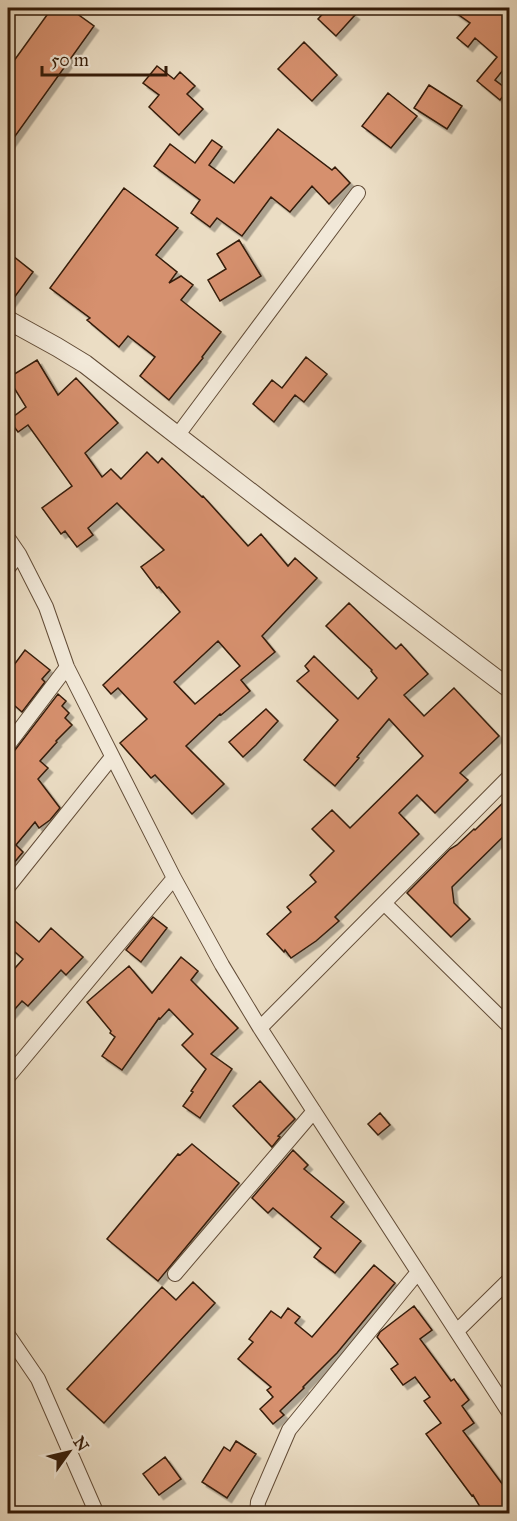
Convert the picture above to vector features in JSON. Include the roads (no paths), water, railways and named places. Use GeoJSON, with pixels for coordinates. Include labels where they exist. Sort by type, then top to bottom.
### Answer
{"type":"FeatureCollection","features":[{"type":"Feature","properties":{"kind":"street"},"geometry":{"type":"LineString","coordinates":[[177,436],[358,193]]}},
{"type":"Feature","properties":{"kind":"street"},"geometry":{"type":"LineString","coordinates":[[8,320],[85,364],[275,512],[510,689]]}},
{"type":"Feature","properties":{"kind":"street"},"geometry":{"type":"LineString","coordinates":[[8,538],[19,554],[46,607],[68,668],[112,757],[222,965],[260,1028],[510,1414]]}},
{"type":"Feature","properties":{"kind":"street"},"geometry":{"type":"LineString","coordinates":[[8,568],[19,554]]}},
{"type":"Feature","properties":{"kind":"street"},"geometry":{"type":"LineString","coordinates":[[8,745],[68,668]]}},
{"type":"Feature","properties":{"kind":"street"},"geometry":{"type":"LineString","coordinates":[[8,887],[112,757]]}},
{"type":"Feature","properties":{"kind":"street"},"geometry":{"type":"LineString","coordinates":[[260,1028],[510,776]]}},
{"type":"Feature","properties":{"kind":"street"},"geometry":{"type":"LineString","coordinates":[[8,1077],[174,878]]}},
{"type":"Feature","properties":{"kind":"street"},"geometry":{"type":"LineString","coordinates":[[384,903],[510,1027]]}},
{"type":"Feature","properties":{"kind":"street"},"geometry":{"type":"LineString","coordinates":[[175,1274],[314,1111]]}},
{"type":"Feature","properties":{"kind":"street"},"geometry":{"type":"LineString","coordinates":[[257,1514],[258,1502],[289,1430],[418,1272]]}},
{"type":"Feature","properties":{"kind":"street"},"geometry":{"type":"LineString","coordinates":[[457,1331],[510,1279]]}},
{"type":"Feature","properties":{"kind":"street"},"geometry":{"type":"LineString","coordinates":[[8,1335],[38,1379],[97,1514]]}}]}
